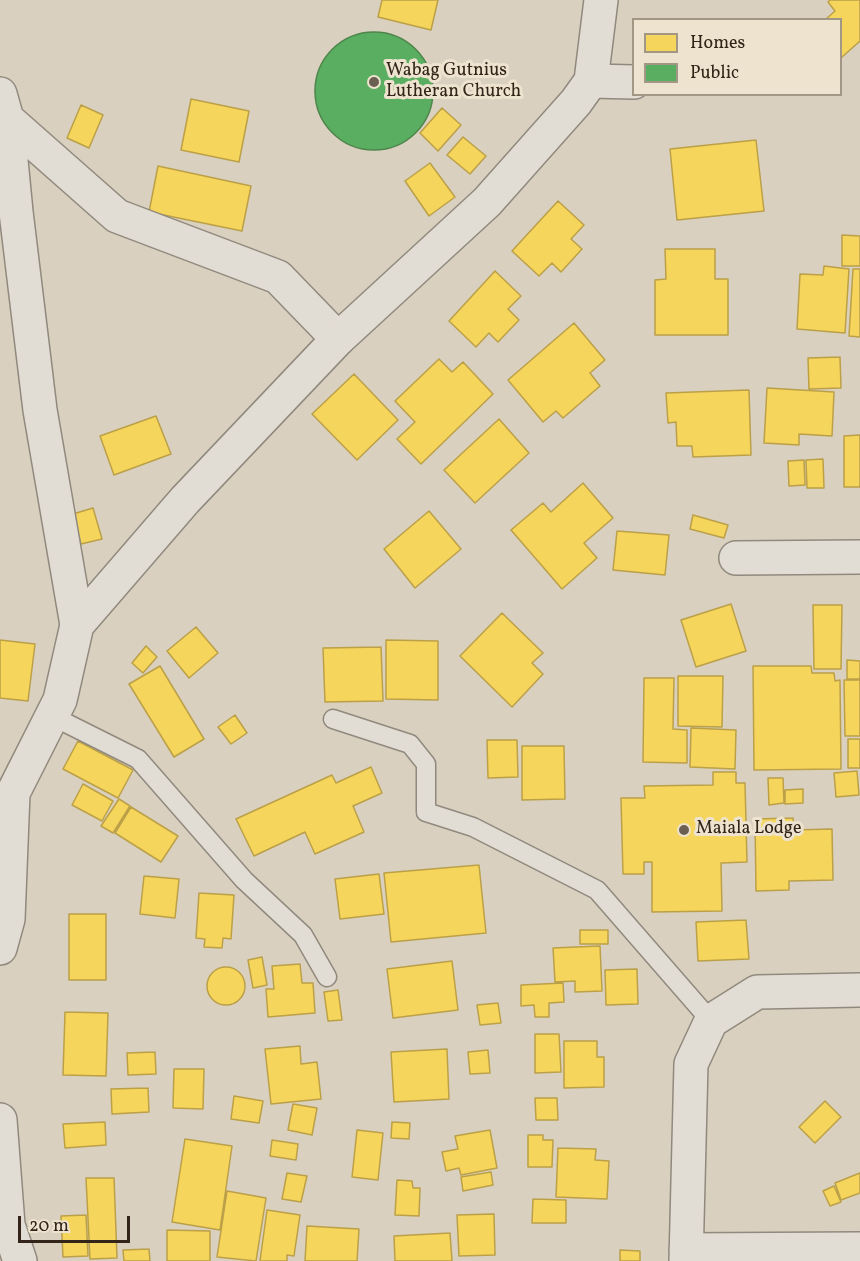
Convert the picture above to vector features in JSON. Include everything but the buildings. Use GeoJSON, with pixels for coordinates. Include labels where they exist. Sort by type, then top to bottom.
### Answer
{"type":"FeatureCollection","features":[{"type":"Feature","properties":{"kind":"street"},"geometry":{"type":"LineString","coordinates":[[77,625],[185,500],[338,339],[487,202],[576,102],[591,81],[601,0]]}},
{"type":"Feature","properties":{"kind":"street"},"geometry":{"type":"LineString","coordinates":[[591,81],[632,82]]}},
{"type":"Feature","properties":{"kind":"street"},"geometry":{"type":"LineString","coordinates":[[4,107],[117,216],[278,277],[338,339]]}},
{"type":"Feature","properties":{"kind":"street"},"geometry":{"type":"LineString","coordinates":[[0,948],[9,920],[13,793],[60,699],[77,625],[40,410],[4,107]]}},
{"type":"Feature","properties":{"kind":"street"},"geometry":{"type":"LineString","coordinates":[[736,558],[860,557]]}},
{"type":"Feature","properties":{"kind":"street"},"geometry":{"type":"LineString","coordinates":[[860,990],[757,992],[711,1021],[691,1064],[686,1255],[860,1249]]}},
{"type":"Feature","properties":{"kind":"street"},"geometry":{"type":"LineString","coordinates":[[0,1120],[8,1225],[20,1261]]}},
{"type":"Feature","properties":{"kind":"lane"},"geometry":{"type":"LineString","coordinates":[[52,716],[138,759],[244,880],[303,935],[327,976]]}},
{"type":"Feature","properties":{"kind":"lane"},"geometry":{"type":"LineString","coordinates":[[333,719],[410,744],[426,764],[426,812],[473,827],[597,890],[711,1021]]}},
{"type":"Feature","properties":{"kind":"place","name":"Wabag Gutnius Lutheran Church"},"geometry":{"type":"Point","coordinates":[374,82]}},
{"type":"Feature","properties":{"kind":"place","name":"Maiala Lodge"},"geometry":{"type":"Point","coordinates":[684,830]}}]}
